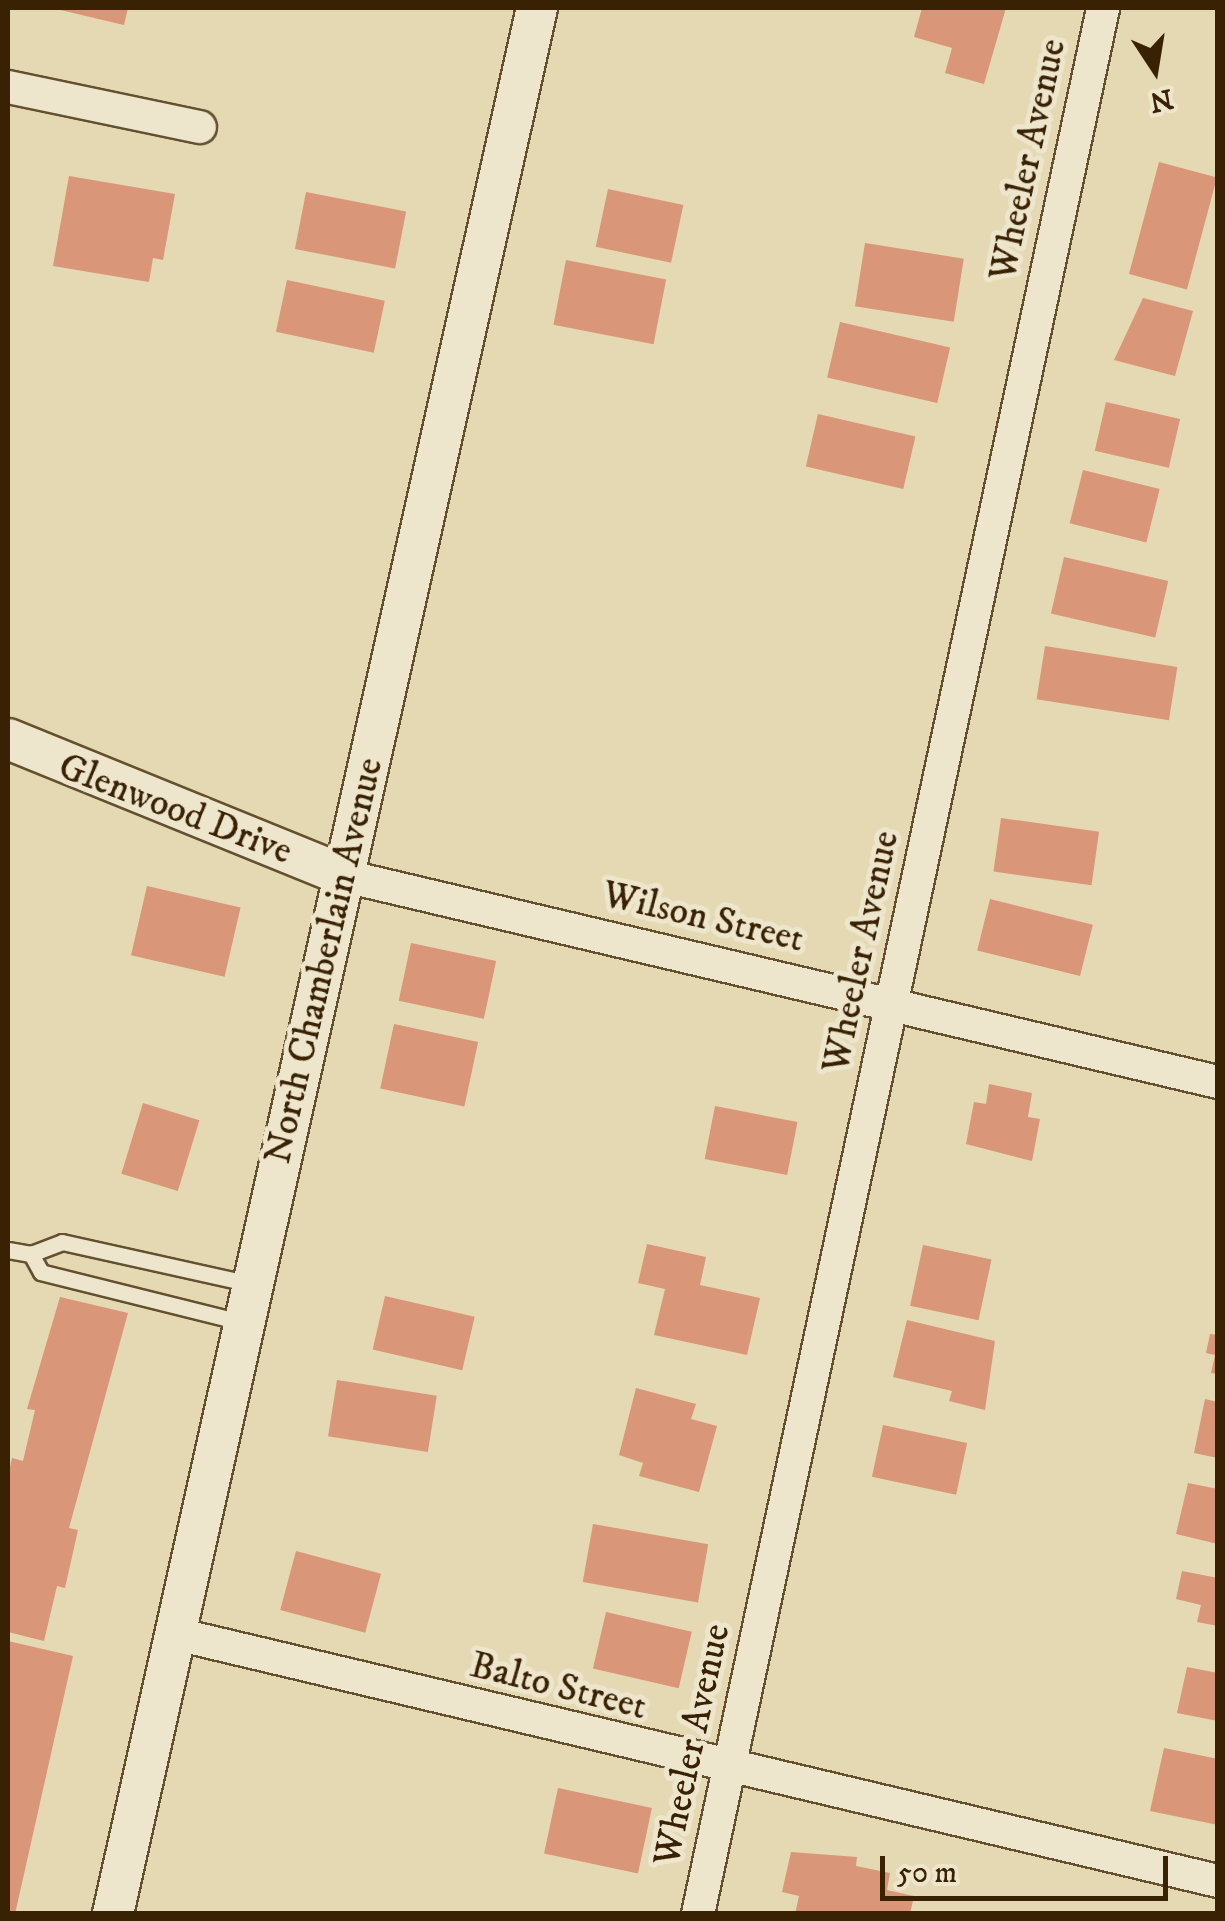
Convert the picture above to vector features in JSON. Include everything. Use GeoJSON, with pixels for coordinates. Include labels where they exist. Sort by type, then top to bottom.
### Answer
{"type":"FeatureCollection","features":[{"type":"Feature","properties":{"kind":"street","name":"North Chamberlain Avenue"},"geometry":{"type":"LineString","coordinates":[[113,1914],[172,1633],[537,8]]}},
{"type":"Feature","properties":{"kind":"street","name":"Wheeler Avenue"},"geometry":{"type":"LineString","coordinates":[[698,1914],[1102,8]]}},
{"type":"Feature","properties":{"kind":"street"},"geometry":{"type":"LineString","coordinates":[[8,87],[200,128]]}},
{"type":"Feature","properties":{"kind":"street","name":"Glenwood Drive"},"geometry":{"type":"LineString","coordinates":[[8,739],[345,876]]}},
{"type":"Feature","properties":{"kind":"street","name":"Wilson Street"},"geometry":{"type":"LineString","coordinates":[[345,876],[1218,1082]]}},
{"type":"Feature","properties":{"kind":"street","name":"Balto Street"},"geometry":{"type":"LineString","coordinates":[[172,1633],[729,1770],[1218,1881]]}},
{"type":"Feature","properties":{"kind":"lane"},"geometry":{"type":"LineString","coordinates":[[8,1250],[31,1254],[62,1242],[247,1303]]}},
{"type":"Feature","properties":{"kind":"lane"},"geometry":{"type":"LineString","coordinates":[[31,1254],[40,1272],[247,1303]]}},
{"type":"Feature","properties":{"kind":"building"},"geometry":{"type":"Polygon","coordinates":[[[52,8],[128,8],[124,25],[52,8]]]}},
{"type":"Feature","properties":{"kind":"building"},"geometry":{"type":"Polygon","coordinates":[[[922,8],[1006,8],[984,84],[945,73],[952,48],[914,37],[922,8]]]}},
{"type":"Feature","properties":{"kind":"building"},"geometry":{"type":"Polygon","coordinates":[[[1159,162],[1217,178],[1187,290],[1129,274],[1159,162]]]}},
{"type":"Feature","properties":{"kind":"building"},"geometry":{"type":"Polygon","coordinates":[[[69,176],[175,194],[163,260],[153,258],[149,282],[53,266],[69,176]]]}},
{"type":"Feature","properties":{"kind":"building"},"geometry":{"type":"Polygon","coordinates":[[[608,189],[683,205],[671,263],[596,247],[608,189]]]}},
{"type":"Feature","properties":{"kind":"building"},"geometry":{"type":"Polygon","coordinates":[[[306,192],[406,211],[395,268],[295,249],[306,192]]]}},
{"type":"Feature","properties":{"kind":"building"},"geometry":{"type":"Polygon","coordinates":[[[865,243],[964,259],[954,322],[855,306],[865,243]]]}},
{"type":"Feature","properties":{"kind":"building"},"geometry":{"type":"Polygon","coordinates":[[[566,260],[666,279],[654,344],[553,325],[566,260]]]}},
{"type":"Feature","properties":{"kind":"building"},"geometry":{"type":"Polygon","coordinates":[[[287,280],[385,301],[374,353],[276,332],[287,280]]]}},
{"type":"Feature","properties":{"kind":"building"},"geometry":{"type":"Polygon","coordinates":[[[1143,298],[1193,311],[1175,376],[1114,360],[1143,298]]]}},
{"type":"Feature","properties":{"kind":"building"},"geometry":{"type":"Polygon","coordinates":[[[840,322],[950,347],[937,403],[827,378],[840,322]]]}},
{"type":"Feature","properties":{"kind":"building"},"geometry":{"type":"Polygon","coordinates":[[[1106,402],[1180,419],[1169,468],[1095,451],[1106,402]]]}},
{"type":"Feature","properties":{"kind":"building"},"geometry":{"type":"Polygon","coordinates":[[[818,414],[915,436],[903,489],[806,467],[818,414]]]}},
{"type":"Feature","properties":{"kind":"building"},"geometry":{"type":"Polygon","coordinates":[[[1083,470],[1160,489],[1146,542],[1070,523],[1083,470]]]}},
{"type":"Feature","properties":{"kind":"building"},"geometry":{"type":"Polygon","coordinates":[[[1064,557],[1168,581],[1155,638],[1051,614],[1064,557]]]}},
{"type":"Feature","properties":{"kind":"building"},"geometry":{"type":"Polygon","coordinates":[[[1045,646],[1177,667],[1169,720],[1037,699],[1045,646]]]}},
{"type":"Feature","properties":{"kind":"building"},"geometry":{"type":"Polygon","coordinates":[[[1001,818],[1099,832],[1092,885],[993,871],[1001,818]]]}},
{"type":"Feature","properties":{"kind":"building"},"geometry":{"type":"Polygon","coordinates":[[[147,886],[241,908],[225,977],[131,955],[147,886]]]}},
{"type":"Feature","properties":{"kind":"building"},"geometry":{"type":"Polygon","coordinates":[[[990,899],[1093,925],[1080,976],[977,950],[990,899]]]}},
{"type":"Feature","properties":{"kind":"building"},"geometry":{"type":"Polygon","coordinates":[[[411,943],[496,961],[484,1019],[399,1001],[411,943]]]}},
{"type":"Feature","properties":{"kind":"building"},"geometry":{"type":"Polygon","coordinates":[[[394,1024],[478,1042],[464,1106],[380,1089],[394,1024]]]}},
{"type":"Feature","properties":{"kind":"building"},"geometry":{"type":"Polygon","coordinates":[[[989,1084],[1032,1093],[1028,1117],[1040,1119],[1032,1161],[966,1144],[974,1102],[986,1104],[989,1084]]]}},
{"type":"Feature","properties":{"kind":"building"},"geometry":{"type":"Polygon","coordinates":[[[143,1103],[199,1120],[178,1191],[121,1174],[143,1103]]]}},
{"type":"Feature","properties":{"kind":"building"},"geometry":{"type":"Polygon","coordinates":[[[715,1106],[797,1122],[787,1175],[705,1159],[715,1106]]]}},
{"type":"Feature","properties":{"kind":"building"},"geometry":{"type":"Polygon","coordinates":[[[647,1244],[706,1257],[700,1285],[760,1298],[747,1355],[654,1335],[665,1289],[638,1283],[647,1244]]]}},
{"type":"Feature","properties":{"kind":"building"},"geometry":{"type":"Polygon","coordinates":[[[923,1245],[991,1260],[979,1320],[910,1306],[923,1245]]]}},
{"type":"Feature","properties":{"kind":"building"},"geometry":{"type":"Polygon","coordinates":[[[385,1296],[475,1317],[462,1370],[373,1350],[385,1296]]]}},
{"type":"Feature","properties":{"kind":"building"},"geometry":{"type":"Polygon","coordinates":[[[60,1297],[128,1313],[69,1528],[78,1530],[65,1588],[57,1586],[44,1641],[8,1632],[8,1476],[12,1458],[23,1461],[35,1410],[27,1409],[60,1297]]]}},
{"type":"Feature","properties":{"kind":"building"},"geometry":{"type":"Polygon","coordinates":[[[907,1320],[995,1341],[985,1410],[949,1401],[952,1391],[893,1377],[907,1320]]]}},
{"type":"Feature","properties":{"kind":"building"},"geometry":{"type":"Polygon","coordinates":[[[1210,1334],[1218,1335],[1218,1374],[1211,1373],[1215,1355],[1206,1353],[1210,1334]]]}},
{"type":"Feature","properties":{"kind":"building"},"geometry":{"type":"Polygon","coordinates":[[[337,1380],[437,1396],[428,1452],[328,1436],[337,1380]]]}},
{"type":"Feature","properties":{"kind":"building"},"geometry":{"type":"Polygon","coordinates":[[[636,1388],[696,1404],[691,1419],[717,1426],[699,1492],[639,1476],[643,1463],[619,1455],[636,1388]]]}},
{"type":"Feature","properties":{"kind":"building"},"geometry":{"type":"Polygon","coordinates":[[[1205,1399],[1218,1402],[1218,1458],[1194,1453],[1205,1399]]]}},
{"type":"Feature","properties":{"kind":"building"},"geometry":{"type":"Polygon","coordinates":[[[883,1425],[967,1443],[956,1495],[872,1477],[883,1425]]]}},
{"type":"Feature","properties":{"kind":"building"},"geometry":{"type":"Polygon","coordinates":[[[1188,1483],[1218,1489],[1218,1544],[1176,1534],[1188,1483]]]}},
{"type":"Feature","properties":{"kind":"building"},"geometry":{"type":"Polygon","coordinates":[[[593,1524],[708,1544],[698,1602],[583,1582],[593,1524]]]}},
{"type":"Feature","properties":{"kind":"building"},"geometry":{"type":"Polygon","coordinates":[[[296,1551],[381,1574],[365,1633],[280,1610],[296,1551]]]}},
{"type":"Feature","properties":{"kind":"building"},"geometry":{"type":"Polygon","coordinates":[[[1182,1571],[1218,1578],[1218,1626],[1197,1622],[1201,1605],[1176,1599],[1182,1571]]]}},
{"type":"Feature","properties":{"kind":"building"},"geometry":{"type":"Polygon","coordinates":[[[606,1612],[692,1632],[679,1688],[593,1669],[606,1612]]]}},
{"type":"Feature","properties":{"kind":"building"},"geometry":{"type":"Polygon","coordinates":[[[8,1641],[73,1656],[15,1914],[8,1914],[8,1641]]]}},
{"type":"Feature","properties":{"kind":"building"},"geometry":{"type":"Polygon","coordinates":[[[1187,1667],[1218,1673],[1218,1721],[1177,1713],[1187,1667]]]}},
{"type":"Feature","properties":{"kind":"building"},"geometry":{"type":"Polygon","coordinates":[[[1164,1748],[1218,1759],[1218,1825],[1150,1811],[1164,1748]]]}},
{"type":"Feature","properties":{"kind":"building"},"geometry":{"type":"Polygon","coordinates":[[[558,1788],[652,1808],[638,1873],[544,1854],[558,1788]]]}},
{"type":"Feature","properties":{"kind":"building"},"geometry":{"type":"Polygon","coordinates":[[[791,1852],[857,1857],[856,1866],[890,1873],[887,1890],[914,1896],[910,1914],[795,1914],[799,1896],[782,1892],[791,1852]]]}}]}
